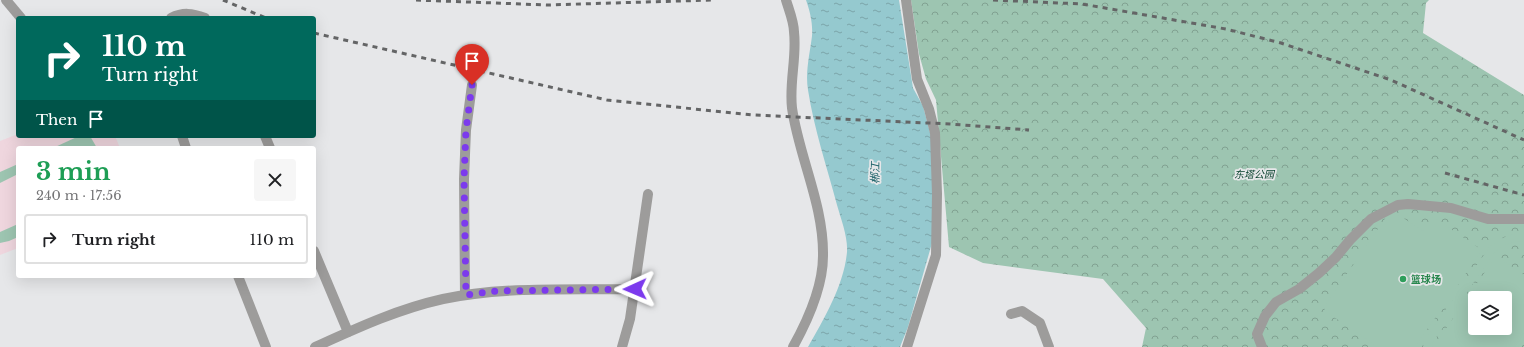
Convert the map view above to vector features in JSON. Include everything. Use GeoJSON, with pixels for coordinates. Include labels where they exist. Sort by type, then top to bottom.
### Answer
{"type":"FeatureCollection","features":[{"type":"Feature","properties":{"kind":"street"},"geometry":{"type":"LineString","coordinates":[[6,0],[19,16]]}},
{"type":"Feature","properties":{"kind":"street"},"geometry":{"type":"LineString","coordinates":[[786,0],[794,31],[794,53],[791,76],[792,107],[816,202],[821,227],[823,256],[819,287],[800,334],[793,347]]}},
{"type":"Feature","properties":{"kind":"street"},"geometry":{"type":"LineString","coordinates":[[906,0],[917,79],[929,109],[935,132],[936,194],[936,255],[907,347]]}},
{"type":"Feature","properties":{"kind":"street"},"geometry":{"type":"LineString","coordinates":[[176,16],[184,13],[200,16]]}},
{"type":"Feature","properties":{"kind":"street"},"geometry":{"type":"LineString","coordinates":[[466,295],[464,179],[466,130],[472,85]]}},
{"type":"Feature","properties":{"kind":"street"},"geometry":{"type":"LineString","coordinates":[[622,347],[630,319],[648,194]]}},
{"type":"Feature","properties":{"kind":"street"},"geometry":{"type":"LineString","coordinates":[[1262,347],[1257,334],[1265,316],[1276,302],[1299,289],[1319,273],[1371,219],[1398,205],[1408,204],[1450,208],[1488,219],[1524,219]]}},
{"type":"Feature","properties":{"kind":"street"},"geometry":{"type":"LineString","coordinates":[[316,256],[348,332]]}},
{"type":"Feature","properties":{"kind":"street"},"geometry":{"type":"LineString","coordinates":[[239,278],[266,347]]}},
{"type":"Feature","properties":{"kind":"street"},"geometry":{"type":"LineString","coordinates":[[315,347],[400,311],[443,299],[496,291],[635,289]]}},
{"type":"Feature","properties":{"kind":"street"},"geometry":{"type":"LineString","coordinates":[[1012,314],[1022,311],[1040,323],[1049,347]]}},
{"type":"Feature","properties":{"kind":"shaded area"},"geometry":{"type":"Polygon","coordinates":[[[16,135],[16,138],[116,138],[119,146],[16,146],[16,249],[0,255],[0,141],[16,135]]]}},
{"type":"Feature","properties":{"kind":"green space","name":"东塔公园"},"geometry":{"type":"Polygon","coordinates":[[[911,0],[1429,0],[1426,3],[1423,33],[1524,95],[1524,347],[1142,347],[1146,328],[1103,279],[983,263],[949,247],[936,100],[926,79],[919,54],[911,0]]]}},
{"type":"Feature","properties":{"kind":"green space"},"geometry":{"type":"Polygon","coordinates":[[[75,138],[91,138],[96,146],[57,146],[75,138]]]}},
{"type":"Feature","properties":{"kind":"green space"},"geometry":{"type":"Polygon","coordinates":[[[16,165],[16,175],[0,183],[0,172],[16,165]]]}},
{"type":"Feature","properties":{"kind":"green space","name":"篮球场"},"geometry":{"type":"Polygon","coordinates":[[[1391,210],[1423,231],[1433,217],[1482,250],[1415,347],[1378,347],[1325,311],[1324,307],[1391,210]]]}},
{"type":"Feature","properties":{"kind":"green space"},"geometry":{"type":"Polygon","coordinates":[[[16,225],[16,238],[9,241],[0,243],[0,232],[16,225]]]}},
{"type":"Feature","properties":{"kind":"green space"},"geometry":{"type":"Polygon","coordinates":[[[1513,234],[1524,234],[1524,241],[1508,244],[1494,253],[1433,342],[1432,347],[1423,347],[1424,341],[1490,246],[1500,239],[1513,234]]]}},
{"type":"Feature","properties":{"kind":"green space"},"geometry":{"type":"Polygon","coordinates":[[[1496,256],[1524,275],[1524,333],[1515,347],[1442,347],[1436,343],[1468,297],[1468,335],[1512,335],[1512,291],[1472,291],[1496,256]]]}},
{"type":"Feature","properties":{"kind":"water","name":"郴江"},"geometry":{"type":"Polygon","coordinates":[[[806,0],[899,0],[913,88],[923,106],[932,140],[932,243],[908,327],[900,347],[808,347],[827,313],[838,289],[845,264],[847,246],[844,228],[817,134],[808,90],[807,69],[812,31],[811,18],[806,0]]]}},
{"type":"Feature","properties":{"kind":"railway"},"geometry":{"type":"LineString","coordinates":[[223,0],[261,16]]}},
{"type":"Feature","properties":{"kind":"railway"},"geometry":{"type":"LineString","coordinates":[[416,0],[547,5],[712,0]]}},
{"type":"Feature","properties":{"kind":"railway"},"geometry":{"type":"LineString","coordinates":[[993,0],[1082,4],[1226,29],[1281,43],[1391,80],[1524,140]]}},
{"type":"Feature","properties":{"kind":"railway"},"geometry":{"type":"LineString","coordinates":[[316,33],[607,100],[753,115],[950,124],[1029,130]]}},
{"type":"Feature","properties":{"kind":"railway"},"geometry":{"type":"LineString","coordinates":[[1445,173],[1524,195]]}},
{"type":"Feature","properties":{"kind":"place","name":"篮球场"},"geometry":{"type":"Point","coordinates":[1403,279]}},
{"type":"Feature","properties":{"kind":"route"},"geometry":{"type":"LineString","coordinates":[[472,85],[466,130],[464,179],[466,295],[496,291],[635,289]]}}]}
